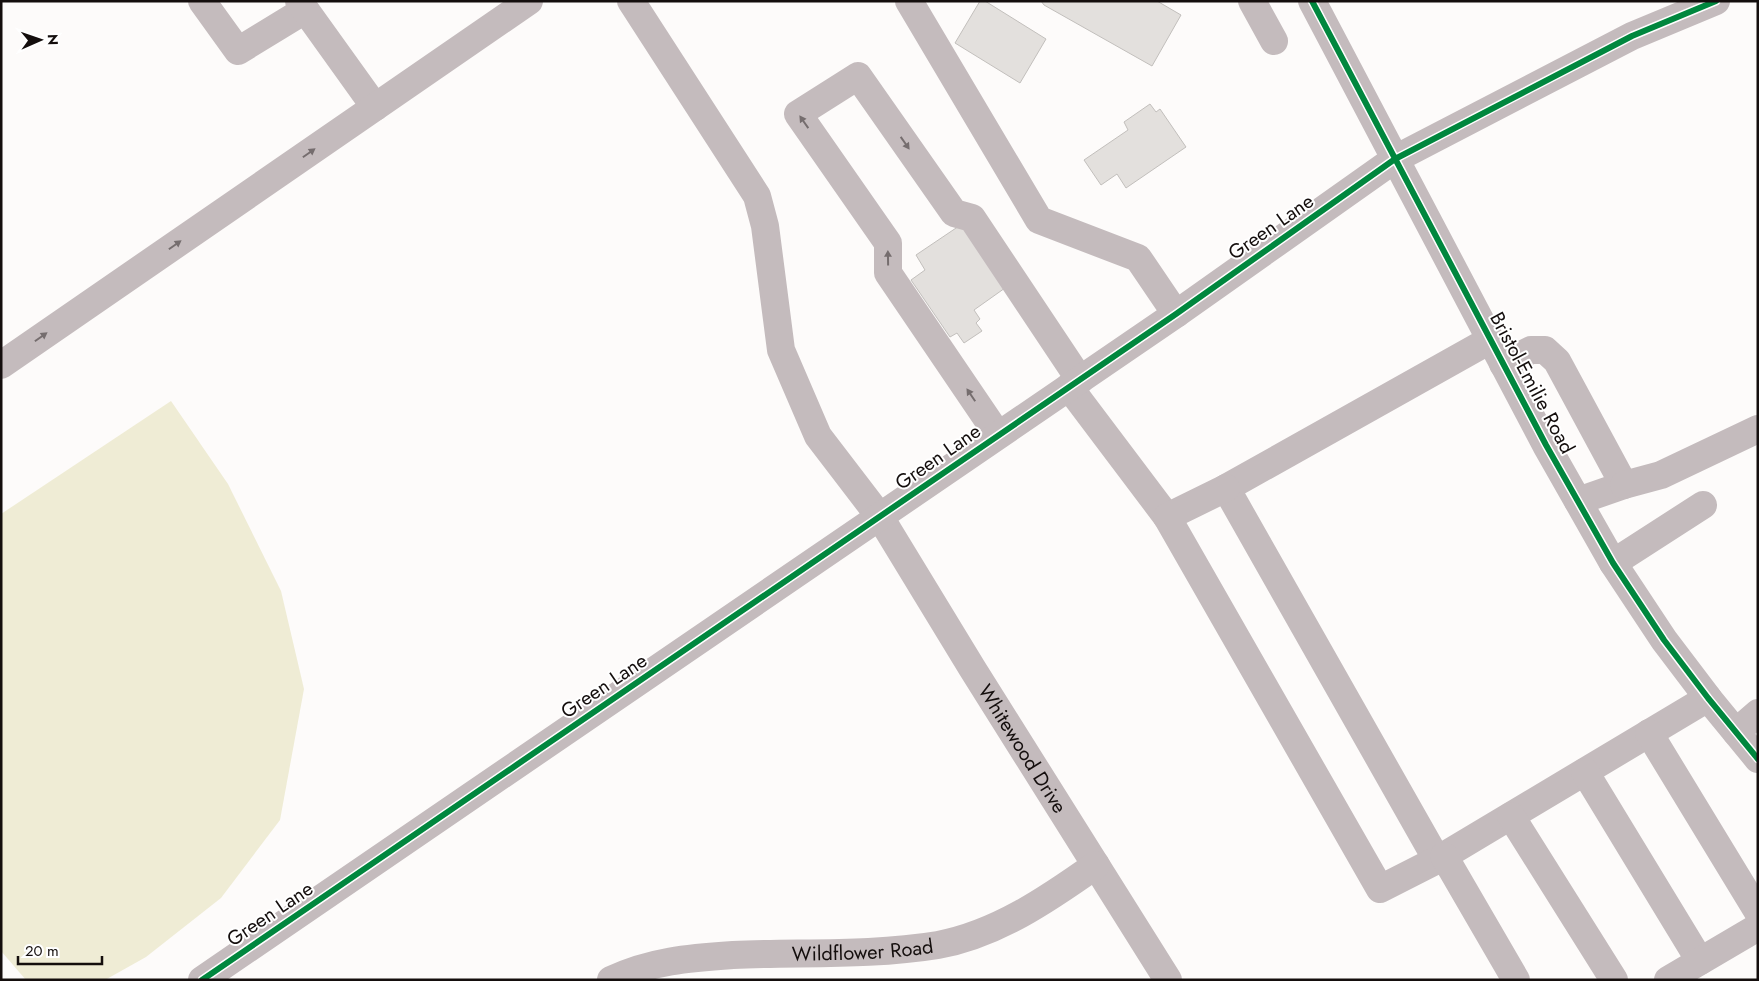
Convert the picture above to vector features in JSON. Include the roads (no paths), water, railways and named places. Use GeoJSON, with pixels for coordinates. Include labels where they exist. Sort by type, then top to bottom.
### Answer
{"type":"FeatureCollection","features":[{"type":"Feature","properties":{"kind":"street"},"geometry":{"type":"LineString","coordinates":[[202,1],[238,51],[302,6],[375,107]]}},
{"type":"Feature","properties":{"kind":"street"},"geometry":{"type":"LineString","coordinates":[[1,365],[529,1]]}},
{"type":"Feature","properties":{"kind":"street","name":"Whitewood Drive"},"geometry":{"type":"LineString","coordinates":[[631,1],[757,196],[765,226],[781,350],[818,436],[880,517],[972,668],[1168,980]]}},
{"type":"Feature","properties":{"kind":"street"},"geometry":{"type":"LineString","coordinates":[[909,1],[1039,220],[1138,258],[1176,314]]}},
{"type":"Feature","properties":{"kind":"street"},"geometry":{"type":"LineString","coordinates":[[1252,1],[1274,41]]}},
{"type":"Feature","properties":{"kind":"street","name":"Bristol-Emilie Road"},"geometry":{"type":"LineString","coordinates":[[1312,1],[1546,444],[1613,563],[1664,640],[1758,759]]}},
{"type":"Feature","properties":{"kind":"street","name":"Green Lane"},"geometry":{"type":"LineString","coordinates":[[202,980],[1176,314],[1394,159],[1632,36],[1716,1]]}},
{"type":"Feature","properties":{"kind":"street"},"geometry":{"type":"LineString","coordinates":[[998,436],[888,273],[888,243],[798,114],[858,76],[954,213],[972,218],[1074,383],[1168,517],[1380,889],[1440,858],[1708,698]]}},
{"type":"Feature","properties":{"kind":"street"},"geometry":{"type":"LineString","coordinates":[[1168,517],[1497,352],[1545,350],[1557,361],[1624,485]]}},
{"type":"Feature","properties":{"kind":"street"},"geometry":{"type":"LineString","coordinates":[[1578,502],[1624,485],[1661,475],[1758,429]]}},
{"type":"Feature","properties":{"kind":"street"},"geometry":{"type":"LineString","coordinates":[[1226,488],[1440,858],[1516,980]]}},
{"type":"Feature","properties":{"kind":"street"},"geometry":{"type":"LineString","coordinates":[[1613,563],[1703,505]]}},
{"type":"Feature","properties":{"kind":"street"},"geometry":{"type":"LineString","coordinates":[[1736,732],[1758,714]]}},
{"type":"Feature","properties":{"kind":"street"},"geometry":{"type":"LineString","coordinates":[[1650,733],[1758,912]]}},
{"type":"Feature","properties":{"kind":"street"},"geometry":{"type":"LineString","coordinates":[[1585,772],[1700,961]]}},
{"type":"Feature","properties":{"kind":"street"},"geometry":{"type":"LineString","coordinates":[[1511,816],[1614,980]]}},
{"type":"Feature","properties":{"kind":"street","name":"Wildflower Road"},"geometry":{"type":"LineString","coordinates":[[611,980],[654,963],[688,958],[774,953],[891,951],[939,944],[982,932],[1015,917],[1096,865]]}},
{"type":"Feature","properties":{"kind":"street"},"geometry":{"type":"LineString","coordinates":[[1668,980],[1758,927]]}}]}
